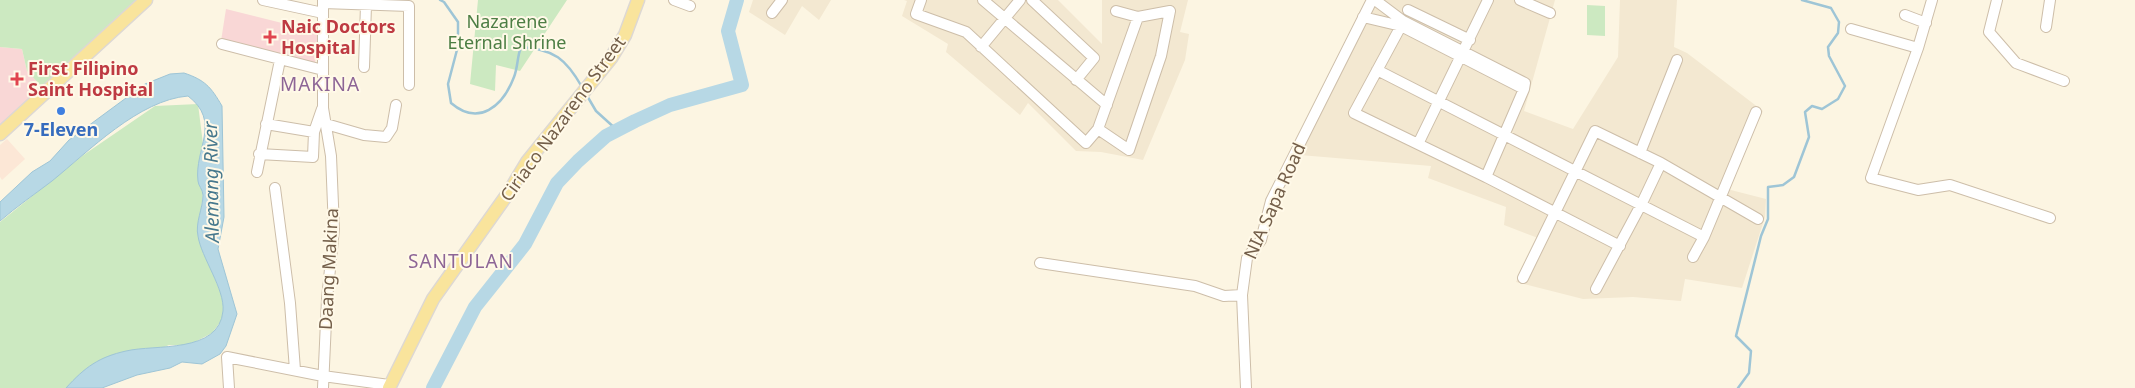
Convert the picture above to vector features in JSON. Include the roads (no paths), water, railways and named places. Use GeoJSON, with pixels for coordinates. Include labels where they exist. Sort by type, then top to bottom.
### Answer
{"type":"FeatureCollection","features":[{"type":"Feature","properties":{"kind":"main road"},"geometry":{"type":"LineString","coordinates":[[0,134],[146,0]]}},
{"type":"Feature","properties":{"kind":"main road","name":"Ciriaco Nazareno Street"},"geometry":{"type":"LineString","coordinates":[[389,386],[444,284],[509,192],[527,162],[586,91],[625,34],[638,0]]}},
{"type":"Feature","properties":{"kind":"street"},"geometry":{"type":"LineString","coordinates":[[263,0],[323,5],[410,6],[408,85]]}},
{"type":"Feature","properties":{"kind":"street"},"geometry":{"type":"LineString","coordinates":[[674,0],[690,6]]}},
{"type":"Feature","properties":{"kind":"street"},"geometry":{"type":"LineString","coordinates":[[772,13],[782,0]]}},
{"type":"Feature","properties":{"kind":"street"},"geometry":{"type":"LineString","coordinates":[[921,0],[916,14],[966,32],[1086,143],[1098,129],[1138,18]]}},
{"type":"Feature","properties":{"kind":"street"},"geometry":{"type":"LineString","coordinates":[[983,0],[1107,105]]}},
{"type":"Feature","properties":{"kind":"street"},"geometry":{"type":"LineString","coordinates":[[981,47],[1020,0]]}},
{"type":"Feature","properties":{"kind":"street"},"geometry":{"type":"LineString","coordinates":[[1032,0],[1094,58],[1076,80]]}},
{"type":"Feature","properties":{"kind":"street"},"geometry":{"type":"LineString","coordinates":[[1373,0],[1402,24],[1463,55],[1526,83],[1486,177]]}},
{"type":"Feature","properties":{"kind":"street","name":"NIA Sapa Road"},"geometry":{"type":"LineString","coordinates":[[1246,388],[1242,296],[1247,258],[1261,240],[1272,201],[1373,0]]}},
{"type":"Feature","properties":{"kind":"street"},"geometry":{"type":"LineString","coordinates":[[1418,144],[1463,55],[1488,0]]}},
{"type":"Feature","properties":{"kind":"street"},"geometry":{"type":"LineString","coordinates":[[1520,0],[1550,13]]}},
{"type":"Feature","properties":{"kind":"street"},"geometry":{"type":"LineString","coordinates":[[1932,0],[1918,48],[1871,178],[1918,190],[1950,185],[2050,218]]}},
{"type":"Feature","properties":{"kind":"street"},"geometry":{"type":"LineString","coordinates":[[1997,0],[1989,32],[2016,63],[2064,81]]}},
{"type":"Feature","properties":{"kind":"street"},"geometry":{"type":"LineString","coordinates":[[2046,27],[2050,0]]}},
{"type":"Feature","properties":{"kind":"street","name":"Daang Makina"},"geometry":{"type":"LineString","coordinates":[[323,5],[323,108],[331,156],[334,229],[327,298],[323,388]]}},
{"type":"Feature","properties":{"kind":"street"},"geometry":{"type":"LineString","coordinates":[[364,67],[366,5]]}},
{"type":"Feature","properties":{"kind":"street"},"geometry":{"type":"LineString","coordinates":[[1408,10],[1470,40]]}},
{"type":"Feature","properties":{"kind":"street"},"geometry":{"type":"LineString","coordinates":[[1098,129],[1129,150],[1161,56],[1170,11],[1138,18],[1116,11]]}},
{"type":"Feature","properties":{"kind":"street"},"geometry":{"type":"LineString","coordinates":[[1905,15],[1926,23]]}},
{"type":"Feature","properties":{"kind":"street"},"geometry":{"type":"LineString","coordinates":[[1363,17],[1402,24]]}},
{"type":"Feature","properties":{"kind":"street"},"geometry":{"type":"LineString","coordinates":[[1402,24],[1354,113],[1486,177],[1620,246]]}},
{"type":"Feature","properties":{"kind":"street"},"geometry":{"type":"LineString","coordinates":[[1851,29],[1918,48]]}},
{"type":"Feature","properties":{"kind":"street"},"geometry":{"type":"LineString","coordinates":[[222,44],[323,70]]}},
{"type":"Feature","properties":{"kind":"street"},"geometry":{"type":"LineString","coordinates":[[257,172],[259,154],[280,60]]}},
{"type":"Feature","properties":{"kind":"street"},"geometry":{"type":"LineString","coordinates":[[1640,153],[1677,60]]}},
{"type":"Feature","properties":{"kind":"street"},"geometry":{"type":"LineString","coordinates":[[1377,70],[1575,169],[1704,237]]}},
{"type":"Feature","properties":{"kind":"street"},"geometry":{"type":"LineString","coordinates":[[326,124],[364,135],[386,137],[392,128],[396,105]]}},
{"type":"Feature","properties":{"kind":"street"},"geometry":{"type":"LineString","coordinates":[[259,154],[313,157],[314,132],[323,108]]}},
{"type":"Feature","properties":{"kind":"street"},"geometry":{"type":"LineString","coordinates":[[1693,258],[1704,237],[1756,112]]}},
{"type":"Feature","properties":{"kind":"street"},"geometry":{"type":"LineString","coordinates":[[266,124],[314,132]]}},
{"type":"Feature","properties":{"kind":"street"},"geometry":{"type":"LineString","coordinates":[[1523,278],[1554,211],[1595,131],[1661,163],[1719,199],[1758,219]]}},
{"type":"Feature","properties":{"kind":"street"},"geometry":{"type":"LineString","coordinates":[[1596,290],[1642,204],[1661,163]]}},
{"type":"Feature","properties":{"kind":"street"},"geometry":{"type":"LineString","coordinates":[[275,188],[290,303],[295,370]]}},
{"type":"Feature","properties":{"kind":"street"},"geometry":{"type":"LineString","coordinates":[[1040,263],[1195,286],[1224,296],[1242,296]]}},
{"type":"Feature","properties":{"kind":"street"},"geometry":{"type":"LineString","coordinates":[[229,388],[227,357],[323,376],[389,386]]}},
{"type":"Feature","properties":{"kind":"water","name":"Alemang River"},"geometry":{"type":"Polygon","coordinates":[[[184,73],[197,78],[207,85],[222,106],[224,217],[218,249],[237,314],[226,346],[220,354],[202,364],[182,362],[170,368],[137,375],[102,388],[66,388],[86,369],[108,356],[138,349],[168,347],[198,341],[210,334],[219,325],[223,311],[223,302],[217,283],[203,253],[197,231],[203,195],[198,183],[198,169],[205,126],[203,116],[198,106],[188,96],[151,107],[133,117],[98,142],[0,221],[0,202],[32,172],[50,161],[69,140],[145,84],[170,74],[184,73]]]}},
{"type":"Feature","properties":{"kind":"waterway"},"geometry":{"type":"LineString","coordinates":[[440,0],[444,2],[458,22],[458,46],[448,84],[451,103],[461,110],[480,113],[489,110],[497,104],[514,77],[521,47],[542,50],[558,57],[570,69],[582,87]]}},
{"type":"Feature","properties":{"kind":"waterway"},"geometry":{"type":"LineString","coordinates":[[433,388],[475,307],[525,244],[557,183],[578,161],[606,136],[635,121],[670,105],[742,85],[728,31],[737,0]]}},
{"type":"Feature","properties":{"kind":"waterway"},"geometry":{"type":"LineString","coordinates":[[1738,388],[1749,373],[1751,351],[1736,336],[1761,236],[1768,219],[1768,187],[1783,185],[1794,177],[1809,137],[1805,112],[1812,106],[1822,109],[1838,99],[1845,86],[1829,56],[1828,47],[1838,33],[1839,22],[1831,8],[1802,0]]}},
{"type":"Feature","properties":{"kind":"waterway"},"geometry":{"type":"LineString","coordinates":[[586,94],[596,111],[617,130]]}},
{"type":"Feature","properties":{"kind":"place","name":"Naic Doctors Hospital"},"geometry":{"type":"Point","coordinates":[270,37]}},
{"type":"Feature","properties":{"kind":"place","name":"First Filipino Saint Hospital"},"geometry":{"type":"Point","coordinates":[17,79]}},
{"type":"Feature","properties":{"kind":"place","name":"7-Eleven"},"geometry":{"type":"Point","coordinates":[61,111]}},
{"type":"Feature","properties":{"kind":"district","name":"MAKINA"},"geometry":{"type":"Point","coordinates":[320,84]}},
{"type":"Feature","properties":{"kind":"district","name":"SANTULAN"},"geometry":{"type":"Point","coordinates":[461,261]}},
{"type":"Feature","properties":{"kind":"park label","name":"Nazarene Eternal Shrine"},"geometry":{"type":"Point","coordinates":[507,32]}}]}
